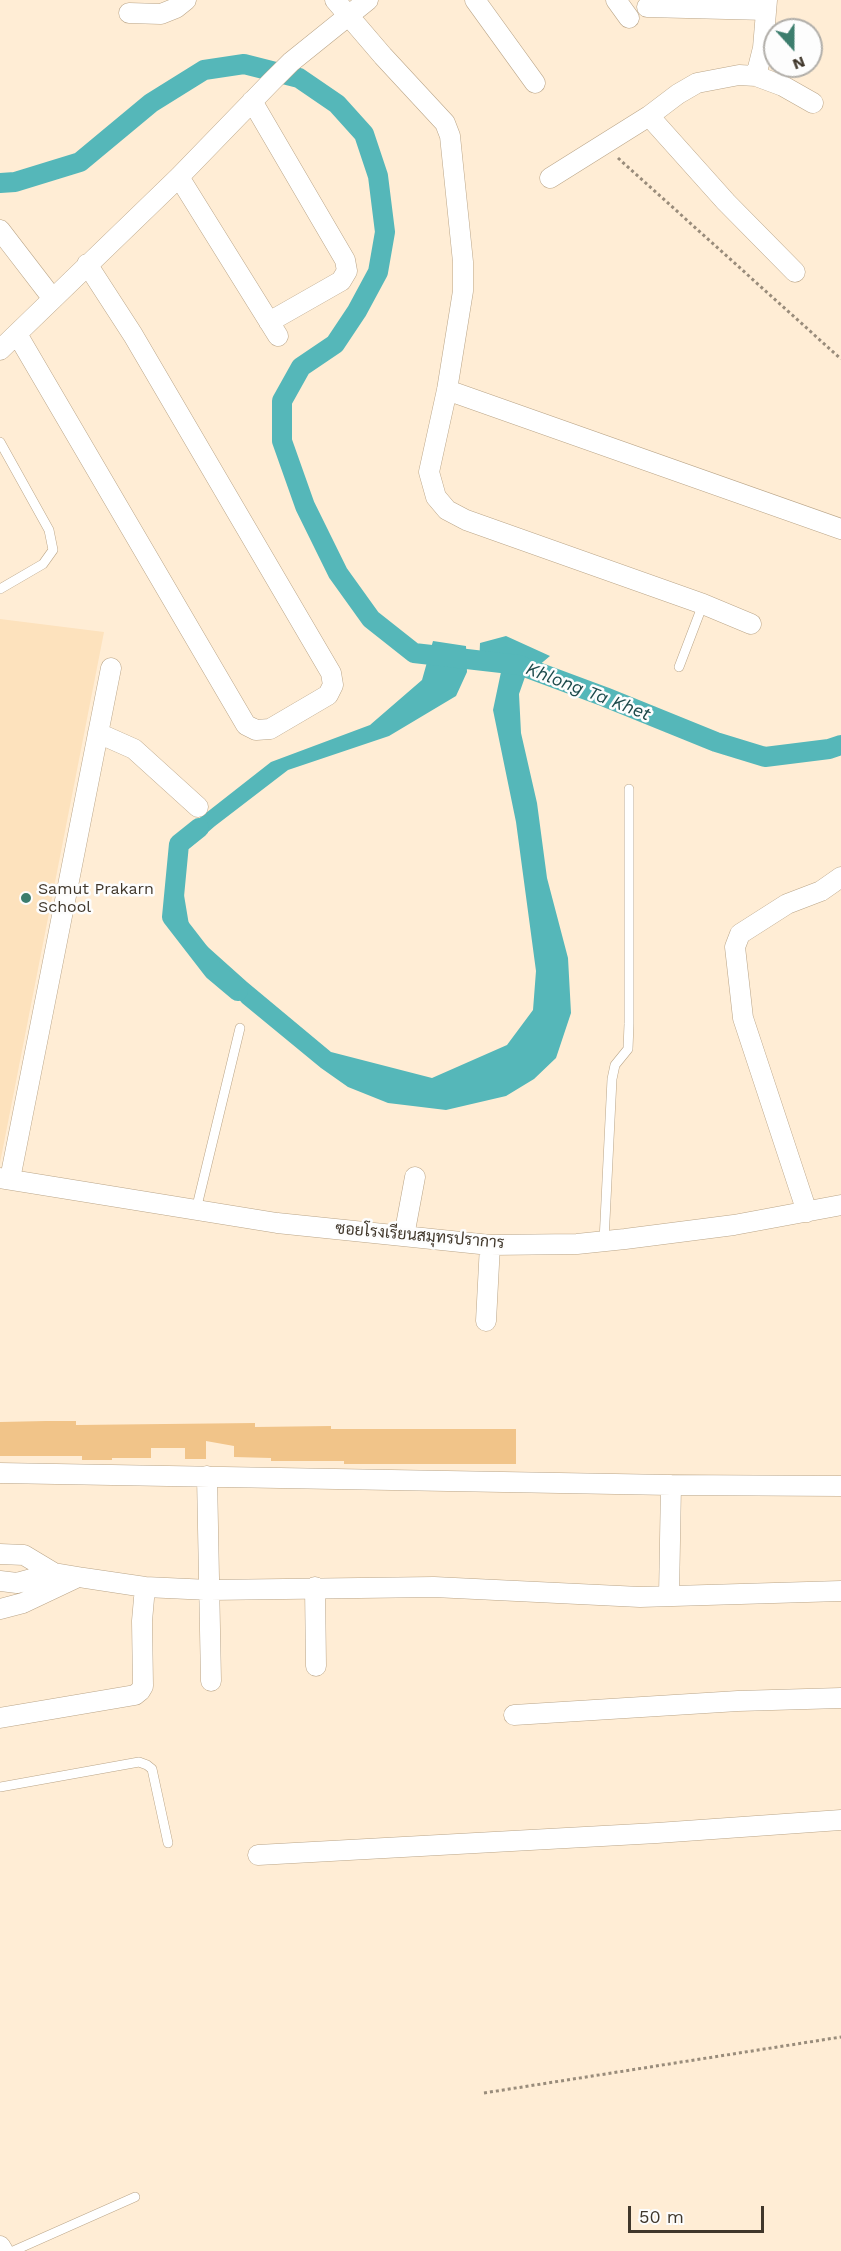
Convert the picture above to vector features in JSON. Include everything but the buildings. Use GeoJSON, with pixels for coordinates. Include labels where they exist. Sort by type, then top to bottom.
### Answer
{"type":"FeatureCollection","features":[{"type":"Feature","properties":{"kind":"street"},"geometry":{"type":"LineString","coordinates":[[129,13],[161,14],[176,8],[186,0]]}},
{"type":"Feature","properties":{"kind":"street"},"geometry":{"type":"LineString","coordinates":[[335,0],[445,123],[450,136],[463,262],[463,291],[447,390],[429,472],[436,497],[447,510],[466,520],[703,604],[752,624]]}},
{"type":"Feature","properties":{"kind":"street"},"geometry":{"type":"LineString","coordinates":[[0,350],[179,177],[291,62],[368,0]]}},
{"type":"Feature","properties":{"kind":"street"},"geometry":{"type":"LineString","coordinates":[[475,0],[534,83]]}},
{"type":"Feature","properties":{"kind":"street"},"geometry":{"type":"LineString","coordinates":[[616,0],[629,18]]}},
{"type":"Feature","properties":{"kind":"street"},"geometry":{"type":"LineString","coordinates":[[647,7],[766,5],[763,48],[756,76]]}},
{"type":"Feature","properties":{"kind":"street"},"geometry":{"type":"LineString","coordinates":[[550,178],[697,83],[739,75],[756,76],[783,86],[813,102]]}},
{"type":"Feature","properties":{"kind":"street"},"geometry":{"type":"LineString","coordinates":[[179,177],[274,329],[341,280],[347,271],[345,260],[252,101]]}},
{"type":"Feature","properties":{"kind":"street"},"geometry":{"type":"LineString","coordinates":[[649,116],[726,202],[795,272]]}},
{"type":"Feature","properties":{"kind":"street"},"geometry":{"type":"LineString","coordinates":[[0,230],[52,299]]}},
{"type":"Feature","properties":{"kind":"street"},"geometry":{"type":"LineString","coordinates":[[16,334],[246,725],[256,730],[270,729],[328,695],[333,685],[331,673],[133,335],[87,264]]}},
{"type":"Feature","properties":{"kind":"street"},"geometry":{"type":"LineString","coordinates":[[447,390],[841,529]]}},
{"type":"Feature","properties":{"kind":"street"},"geometry":{"type":"LineString","coordinates":[[5,1178],[111,668]]}},
{"type":"Feature","properties":{"kind":"street"},"geometry":{"type":"LineString","coordinates":[[98,733],[134,749],[198,807]]}},
{"type":"Feature","properties":{"kind":"street"},"geometry":{"type":"LineString","coordinates":[[807,1212],[743,1018],[735,947],[740,934],[787,904],[821,891],[841,877]]}},
{"type":"Feature","properties":{"kind":"street"},"geometry":{"type":"LineString","coordinates":[[404,1236],[415,1177]]}},
{"type":"Feature","properties":{"kind":"street","name":"ซอยโรงเรียนสมุทรปราการ"},"geometry":{"type":"LineString","coordinates":[[5,1178],[277,1223],[490,1245],[577,1244],[604,1241],[734,1225],[841,1205]]}},
{"type":"Feature","properties":{"kind":"street"},"geometry":{"type":"LineString","coordinates":[[486,1321],[490,1245]]}},
{"type":"Feature","properties":{"kind":"street"},"geometry":{"type":"LineString","coordinates":[[0,1473],[671,1485],[841,1485]]}},
{"type":"Feature","properties":{"kind":"street"},"geometry":{"type":"LineString","coordinates":[[207,1476],[211,1681]]}},
{"type":"Feature","properties":{"kind":"street"},"geometry":{"type":"LineString","coordinates":[[669,1596],[671,1485]]}},
{"type":"Feature","properties":{"kind":"street"},"geometry":{"type":"LineString","coordinates":[[0,1554],[24,1556],[54,1573],[145,1587],[210,1590],[434,1587],[588,1595],[669,1596],[841,1591]]}},
{"type":"Feature","properties":{"kind":"street"},"geometry":{"type":"LineString","coordinates":[[0,1581],[17,1582],[54,1573]]}},
{"type":"Feature","properties":{"kind":"street"},"geometry":{"type":"LineString","coordinates":[[0,1609],[23,1603],[78,1577]]}},
{"type":"Feature","properties":{"kind":"street"},"geometry":{"type":"LineString","coordinates":[[0,1718],[135,1695],[140,1691],[143,1686],[142,1621],[145,1587]]}},
{"type":"Feature","properties":{"kind":"street"},"geometry":{"type":"LineString","coordinates":[[315,1587],[316,1666]]}},
{"type":"Feature","properties":{"kind":"street"},"geometry":{"type":"LineString","coordinates":[[514,1715],[738,1701],[841,1698]]}},
{"type":"Feature","properties":{"kind":"street"},"geometry":{"type":"LineString","coordinates":[[258,1855],[657,1833],[841,1820]]}},
{"type":"Feature","properties":{"kind":"street"},"geometry":{"type":"LineString","coordinates":[[0,2246],[3,2251]]}},
{"type":"Feature","properties":{"kind":"lane"},"geometry":{"type":"LineString","coordinates":[[0,442],[49,531],[53,550],[43,564],[0,589]]}},
{"type":"Feature","properties":{"kind":"lane"},"geometry":{"type":"LineString","coordinates":[[679,667],[703,604]]}},
{"type":"Feature","properties":{"kind":"lane"},"geometry":{"type":"LineString","coordinates":[[604,1241],[612,1079],[615,1065],[628,1049],[629,1032],[629,789]]}},
{"type":"Feature","properties":{"kind":"lane"},"geometry":{"type":"LineString","coordinates":[[196,1210],[240,1028]]}},
{"type":"Feature","properties":{"kind":"lane"},"geometry":{"type":"LineString","coordinates":[[0,1787],[139,1762],[152,1770],[168,1843]]}},
{"type":"Feature","properties":{"kind":"lane"},"geometry":{"type":"LineString","coordinates":[[13,2251],[135,2197]]}},
{"type":"Feature","properties":{"kind":"path"},"geometry":{"type":"LineString","coordinates":[[604,144],[841,359]]}},
{"type":"Feature","properties":{"kind":"path"},"geometry":{"type":"LineString","coordinates":[[484,2093],[841,2037]]}},
{"type":"Feature","properties":{"kind":"shaded area","name":"Samut Prakarn School"},"geometry":{"type":"Polygon","coordinates":[[[0,619],[104,632],[0,1163],[0,619]]]}},
{"type":"Feature","properties":{"kind":"water"},"geometry":{"type":"Polygon","coordinates":[[[506,636],[550,656],[525,677],[519,694],[521,733],[537,803],[547,878],[568,958],[571,1013],[556,1058],[534,1079],[506,1096],[446,1110],[388,1103],[348,1087],[321,1068],[242,1003],[188,939],[172,913],[179,844],[197,820],[271,762],[370,725],[422,680],[433,641],[466,646],[467,672],[456,696],[389,736],[288,770],[186,851],[183,889],[190,931],[331,1052],[432,1078],[507,1045],[533,1010],[536,971],[516,822],[493,710],[501,672],[479,667],[480,643],[506,636]]]}},
{"type":"Feature","properties":{"kind":"waterway","name":"Khlong Ta Khet"},"geometry":{"type":"LineString","coordinates":[[0,183],[15,182],[80,162],[151,103],[204,70],[244,64],[299,78],[337,104],[364,134],[378,176],[385,232],[378,272],[357,311],[335,344],[301,367],[282,401],[282,441],[305,506],[338,573],[371,619],[414,653],[519,665],[716,742],[765,757],[829,749],[841,745]]}},
{"type":"Feature","properties":{"kind":"waterway"},"geometry":{"type":"LineString","coordinates":[[199,828],[179,844],[172,917],[213,970],[238,991]]}},
{"type":"Feature","properties":{"kind":"place","name":"Samut Prakarn School"},"geometry":{"type":"Point","coordinates":[26,898]}}]}
